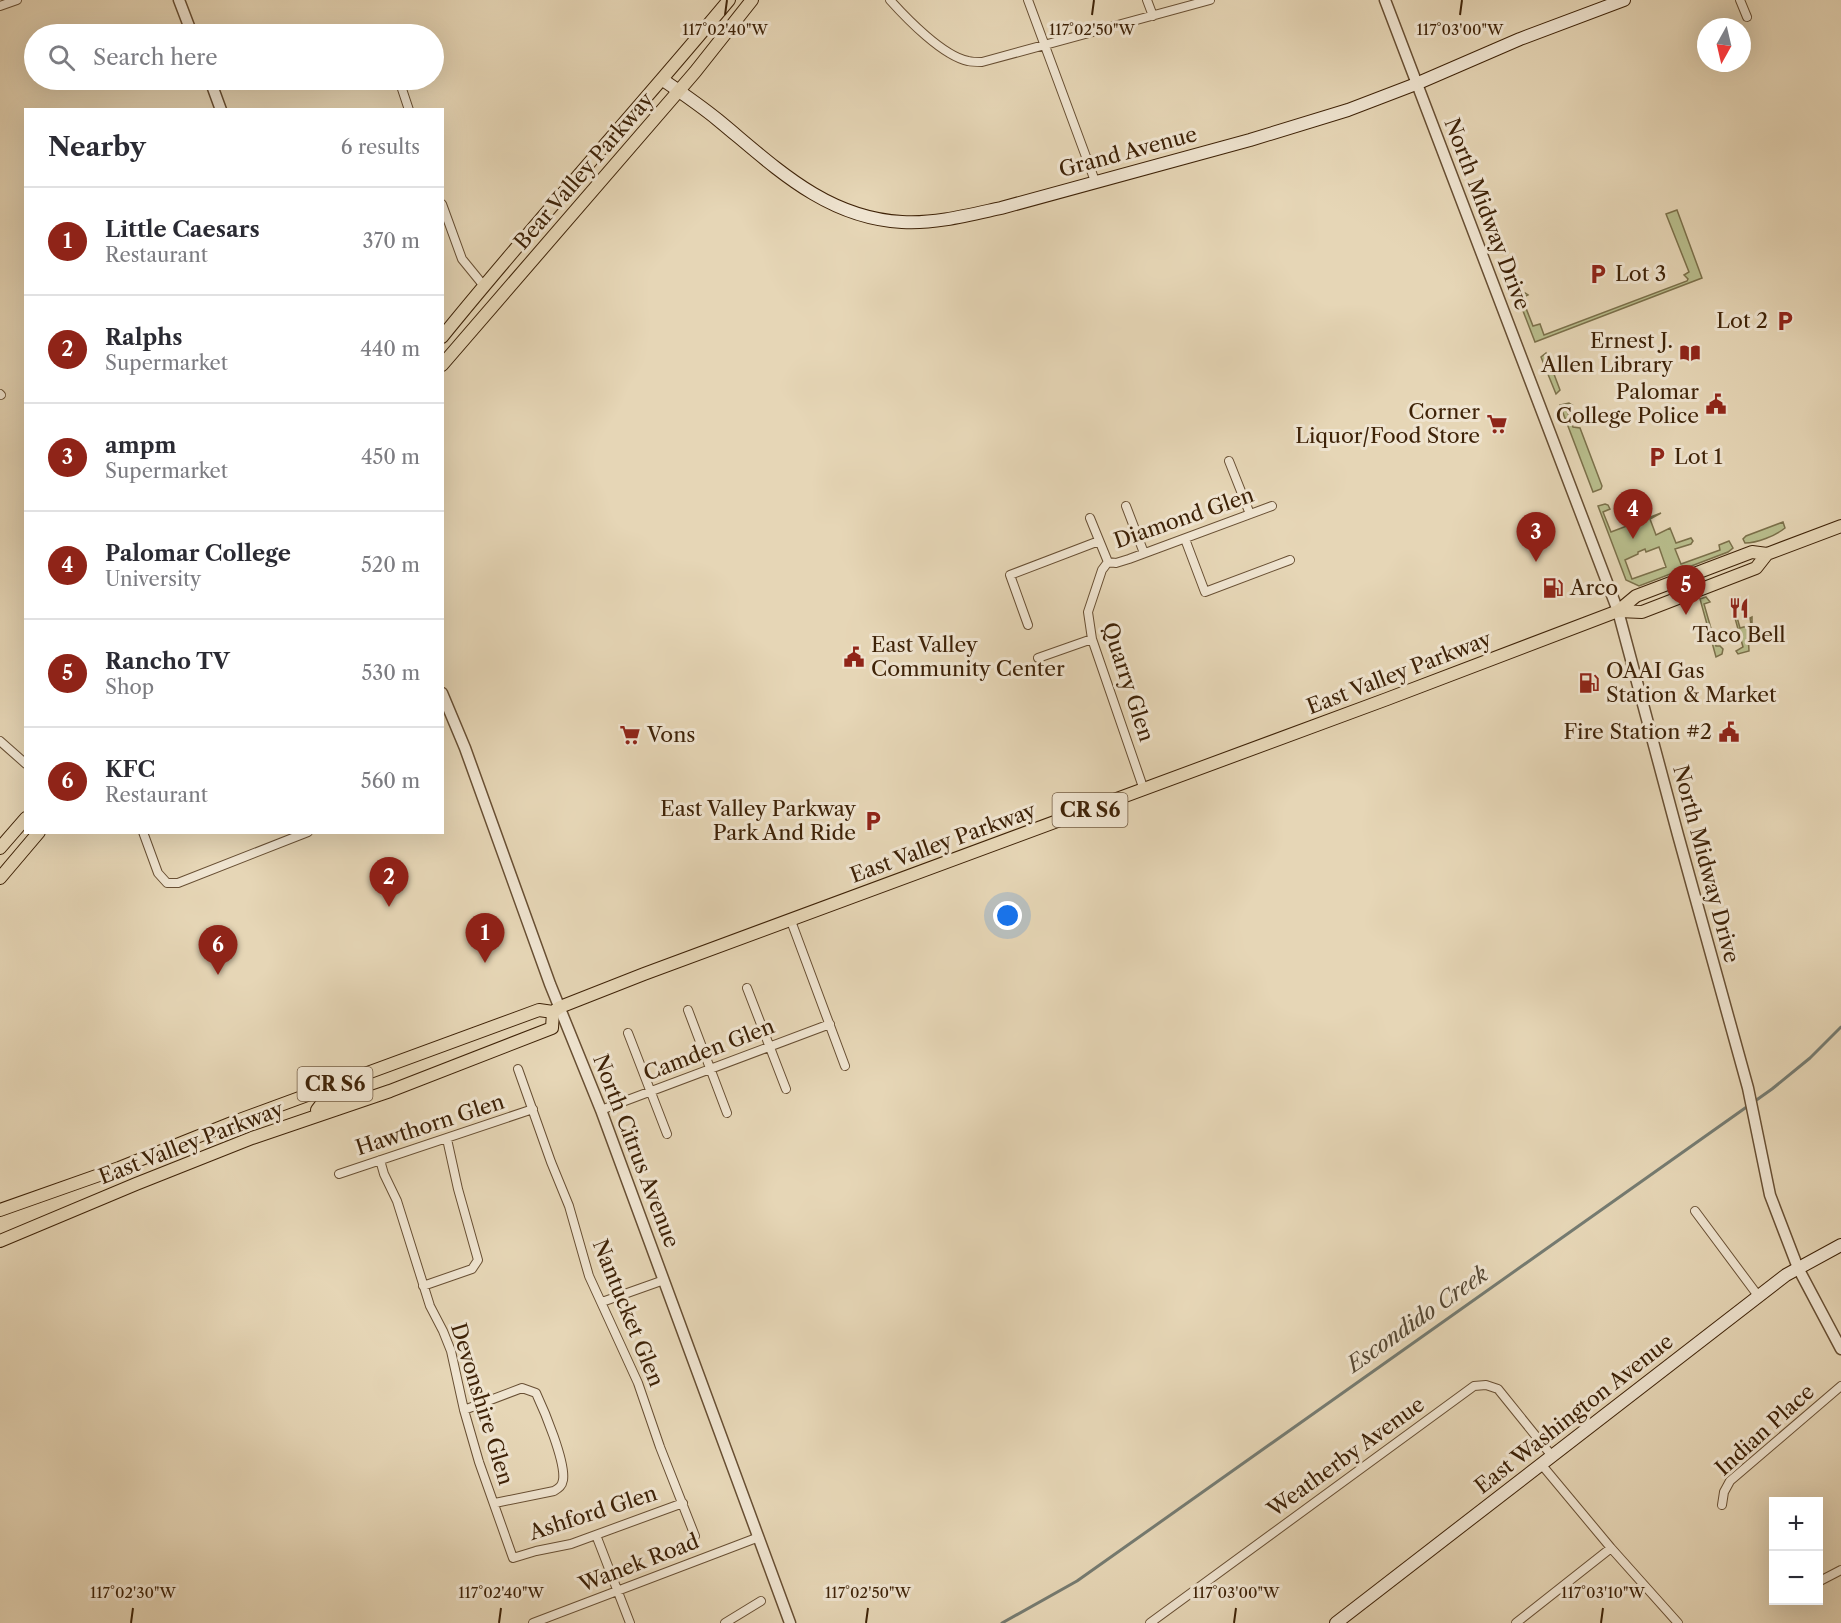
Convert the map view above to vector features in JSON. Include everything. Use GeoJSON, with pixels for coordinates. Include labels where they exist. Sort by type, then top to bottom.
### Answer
{"type":"FeatureCollection","features":[{"type":"Feature","properties":{"kind":"main road","name":"Bear Valley Parkway"},"geometry":{"type":"LineString","coordinates":[[444,335],[729,0]]}},
{"type":"Feature","properties":{"kind":"main road","name":"Bear Valley Parkway"},"geometry":{"type":"LineString","coordinates":[[444,363],[679,91],[752,0]]}},
{"type":"Feature","properties":{"kind":"main road","name":"Grand Avenue"},"geometry":{"type":"LineString","coordinates":[[663,80],[716,118],[769,164],[804,190],[836,206],[859,214],[883,219],[920,222],[971,215],[1250,140],[1348,110],[1416,84],[1520,39],[1624,0]]}},
{"type":"Feature","properties":{"kind":"main road","name":"East Valley Parkway"},"geometry":{"type":"LineString","coordinates":[[0,1210],[539,1010],[557,1010],[644,974],[1144,790],[1618,611],[1642,612],[1756,568],[1767,554],[1841,526]]}},
{"type":"Feature","properties":{"kind":"main road"},"geometry":{"type":"LineString","coordinates":[[0,848],[24,820]]}},
{"type":"Feature","properties":{"kind":"main road"},"geometry":{"type":"LineString","coordinates":[[0,878],[37,834]]}},
{"type":"Feature","properties":{"kind":"main road","name":"East Valley Parkway"},"geometry":{"type":"LineString","coordinates":[[0,1241],[166,1171],[252,1138],[390,1091],[552,1028],[557,1010]]}},
{"type":"Feature","properties":{"kind":"main road"},"geometry":{"type":"LineString","coordinates":[[310,1118],[320,1106],[356,1089],[356,1076]]}},
{"type":"Feature","properties":{"kind":"main road","name":"East Washington Avenue"},"geometry":{"type":"LineString","coordinates":[[1336,1623],[1759,1297],[1798,1268],[1841,1245]]}},
{"type":"Feature","properties":{"kind":"street"},"geometry":{"type":"LineString","coordinates":[[0,6],[17,0]]}},
{"type":"Feature","properties":{"kind":"street"},"geometry":{"type":"LineString","coordinates":[[179,0],[188,24]]}},
{"type":"Feature","properties":{"kind":"street"},"geometry":{"type":"LineString","coordinates":[[890,0],[948,53],[968,62],[982,62],[1210,0]]}},
{"type":"Feature","properties":{"kind":"street"},"geometry":{"type":"LineString","coordinates":[[1028,0],[1095,181]]}},
{"type":"Feature","properties":{"kind":"street"},"geometry":{"type":"LineString","coordinates":[[1147,0],[1153,16]]}},
{"type":"Feature","properties":{"kind":"street","name":"North Midway Drive"},"geometry":{"type":"LineString","coordinates":[[1385,0],[1618,611],[1748,1088],[1770,1195],[1798,1268],[1841,1349]]}},
{"type":"Feature","properties":{"kind":"street"},"geometry":{"type":"LineString","coordinates":[[1740,0],[1747,17]]}},
{"type":"Feature","properties":{"kind":"street"},"geometry":{"type":"LineString","coordinates":[[214,90],[220,108]]}},
{"type":"Feature","properties":{"kind":"street"},"geometry":{"type":"LineString","coordinates":[[402,90],[408,108]]}},
{"type":"Feature","properties":{"kind":"street"},"geometry":{"type":"LineString","coordinates":[[444,210],[462,259],[484,286]]}},
{"type":"Feature","properties":{"kind":"street"},"geometry":{"type":"LineString","coordinates":[[1229,460],[1250,514]]}},
{"type":"Feature","properties":{"kind":"street"},"geometry":{"type":"LineString","coordinates":[[1126,506],[1144,553]]}},
{"type":"Feature","properties":{"kind":"street","name":"Diamond Glen"},"geometry":{"type":"LineString","coordinates":[[1108,562],[1116,564],[1272,506]]}},
{"type":"Feature","properties":{"kind":"street"},"geometry":{"type":"LineString","coordinates":[[1090,518],[1108,562]]}},
{"type":"Feature","properties":{"kind":"street"},"geometry":{"type":"LineString","coordinates":[[1185,539],[1205,592],[1290,560]]}},
{"type":"Feature","properties":{"kind":"street"},"geometry":{"type":"LineString","coordinates":[[1028,625],[1010,575],[1100,541]]}},
{"type":"Feature","properties":{"kind":"street","name":"Quarry Glen"},"geometry":{"type":"LineString","coordinates":[[1108,562],[1102,570],[1088,612],[1092,639],[1144,790]]}},
{"type":"Feature","properties":{"kind":"street"},"geometry":{"type":"LineString","coordinates":[[1038,658],[1092,639]]}},
{"type":"Feature","properties":{"kind":"street","name":"North Citrus Avenue"},"geometry":{"type":"LineString","coordinates":[[444,698],[465,748],[550,984],[557,1010],[601,1110],[790,1623]]}},
{"type":"Feature","properties":{"kind":"street"},"geometry":{"type":"LineString","coordinates":[[0,741],[24,762]]}},
{"type":"Feature","properties":{"kind":"street"},"geometry":{"type":"LineString","coordinates":[[144,834],[158,873],[167,883],[178,884],[303,834]]}},
{"type":"Feature","properties":{"kind":"street"},"geometry":{"type":"LineString","coordinates":[[791,921],[845,1066]]}},
{"type":"Feature","properties":{"kind":"street"},"geometry":{"type":"LineString","coordinates":[[747,988],[786,1089]]}},
{"type":"Feature","properties":{"kind":"street"},"geometry":{"type":"LineString","coordinates":[[688,1010],[727,1113]]}},
{"type":"Feature","properties":{"kind":"street","name":"Camden Glen"},"geometry":{"type":"LineString","coordinates":[[601,1110],[830,1024]]}},
{"type":"Feature","properties":{"kind":"street"},"geometry":{"type":"LineString","coordinates":[[628,1033],[667,1134]]}},
{"type":"Feature","properties":{"kind":"street","name":"Nantucket Glen"},"geometry":{"type":"LineString","coordinates":[[518,1069],[569,1206],[590,1276],[638,1383],[660,1448],[695,1536]]}},
{"type":"Feature","properties":{"kind":"street","name":"Hawthorn Glen"},"geometry":{"type":"LineString","coordinates":[[339,1174],[533,1109]]}},
{"type":"Feature","properties":{"kind":"street"},"geometry":{"type":"LineString","coordinates":[[423,1286],[472,1269],[478,1260],[447,1139]]}},
{"type":"Feature","properties":{"kind":"street","name":"Devonshire Glen"},"geometry":{"type":"LineString","coordinates":[[380,1160],[397,1200],[430,1306],[451,1351],[464,1410],[479,1462],[513,1558]]}},
{"type":"Feature","properties":{"kind":"street"},"geometry":{"type":"LineString","coordinates":[[1695,1211],[1759,1297]]}},
{"type":"Feature","properties":{"kind":"street"},"geometry":{"type":"LineString","coordinates":[[602,1302],[663,1280]]}},
{"type":"Feature","properties":{"kind":"street","name":"Weatherby Avenue"},"geometry":{"type":"LineString","coordinates":[[1150,1623],[1474,1386],[1486,1385],[1498,1389],[1552,1456]]}},
{"type":"Feature","properties":{"kind":"street","name":"Indian Place"},"geometry":{"type":"LineString","coordinates":[[1722,1505],[1724,1492],[1730,1481],[1841,1386]]}},
{"type":"Feature","properties":{"kind":"street"},"geometry":{"type":"LineString","coordinates":[[464,1410],[522,1388],[527,1389],[536,1393],[554,1437],[563,1470],[560,1487],[554,1491],[495,1503]]}},
{"type":"Feature","properties":{"kind":"street"},"geometry":{"type":"LineString","coordinates":[[1541,1464],[1611,1548],[1678,1623]]}},
{"type":"Feature","properties":{"kind":"street","name":"Ashford Glen"},"geometry":{"type":"LineString","coordinates":[[513,1558],[571,1544],[683,1503]]}},
{"type":"Feature","properties":{"kind":"street"},"geometry":{"type":"LineString","coordinates":[[596,1535],[630,1623]]}},
{"type":"Feature","properties":{"kind":"street","name":"Wanek Road"},"geometry":{"type":"LineString","coordinates":[[533,1623],[759,1537]]}},
{"type":"Feature","properties":{"kind":"street"},"geometry":{"type":"LineString","coordinates":[[1516,1623],[1611,1548]]}},
{"type":"Feature","properties":{"kind":"street"},"geometry":{"type":"LineString","coordinates":[[1823,1579],[1841,1570]]}},
{"type":"Feature","properties":{"kind":"street"},"geometry":{"type":"LineString","coordinates":[[725,1623],[761,1601]]}},
{"type":"Feature","properties":{"kind":"green space"},"geometry":{"type":"Polygon","coordinates":[[[1677,210],[1702,278],[1535,342],[1518,298],[1525,293],[1528,295],[1522,298],[1533,326],[1540,324],[1544,335],[1687,281],[1684,275],[1689,272],[1666,214],[1677,210]]]}},
{"type":"Feature","properties":{"kind":"green space"},"geometry":{"type":"Polygon","coordinates":[[[1546,353],[1560,390],[1556,394],[1541,357],[1546,353]]]}},
{"type":"Feature","properties":{"kind":"green space"},"geometry":{"type":"Polygon","coordinates":[[[1569,403],[1572,405],[1566,408],[1573,427],[1580,428],[1602,486],[1601,489],[1593,492],[1560,405],[1569,403]]]}},
{"type":"Feature","properties":{"kind":"green space"},"geometry":{"type":"Polygon","coordinates":[[[1605,504],[1610,509],[1603,512],[1611,532],[1661,513],[1650,519],[1656,535],[1670,528],[1676,543],[1691,538],[1693,541],[1691,544],[1675,549],[1681,564],[1720,550],[1719,545],[1729,541],[1733,548],[1728,552],[1639,586],[1626,580],[1598,506],[1605,504]],[[1659,547],[1646,552],[1645,549],[1625,560],[1632,579],[1666,567],[1659,547]]]}},
{"type":"Feature","properties":{"kind":"green space"},"geometry":{"type":"Polygon","coordinates":[[[1783,522],[1785,528],[1771,536],[1750,543],[1745,543],[1743,539],[1746,536],[1783,522]]]}},
{"type":"Feature","properties":{"kind":"green space"},"geometry":{"type":"Polygon","coordinates":[[[1706,597],[1710,602],[1704,604],[1716,646],[1723,649],[1722,654],[1716,657],[1700,599],[1706,597]]]}},
{"type":"Feature","properties":{"kind":"green space"},"geometry":{"type":"Polygon","coordinates":[[[1735,610],[1740,628],[1751,625],[1750,618],[1752,617],[1752,623],[1748,634],[1749,651],[1738,654],[1736,651],[1743,647],[1733,611],[1735,610]]]}},
{"type":"Feature","properties":{"kind":"waterway","name":"Escondido Creek"},"geometry":{"type":"LineString","coordinates":[[1002,1623],[1077,1581],[1772,1089],[1810,1058],[1841,1027]]}},
{"type":"Feature","properties":{"kind":"place","name":"Lot 3"},"geometry":{"type":"Point","coordinates":[1598,274]}},
{"type":"Feature","properties":{"kind":"place","name":"Lot 2"},"geometry":{"type":"Point","coordinates":[1785,321]}},
{"type":"Feature","properties":{"kind":"place","name":"Ernest J. Allen Library"},"geometry":{"type":"Point","coordinates":[1690,353]}},
{"type":"Feature","properties":{"kind":"place","name":"Palomar College Police"},"geometry":{"type":"Point","coordinates":[1716,404]}},
{"type":"Feature","properties":{"kind":"place","name":"Corner Liquor/Food Store"},"geometry":{"type":"Point","coordinates":[1497,424]}},
{"type":"Feature","properties":{"kind":"place","name":"Lot 1"},"geometry":{"type":"Point","coordinates":[1657,457]}},
{"type":"Feature","properties":{"kind":"place","name":"Palomar College"},"geometry":{"type":"Point","coordinates":[1633,539]}},
{"type":"Feature","properties":{"kind":"place","name":"ampm"},"geometry":{"type":"Point","coordinates":[1536,562]}},
{"type":"Feature","properties":{"kind":"place","name":"Arco"},"geometry":{"type":"Point","coordinates":[1553,588]}},
{"type":"Feature","properties":{"kind":"place","name":"Taco Bell"},"geometry":{"type":"Point","coordinates":[1739,608]}},
{"type":"Feature","properties":{"kind":"place","name":"Rancho TV"},"geometry":{"type":"Point","coordinates":[1686,615]}},
{"type":"Feature","properties":{"kind":"place","name":"East Valley Community Center"},"geometry":{"type":"Point","coordinates":[854,657]}},
{"type":"Feature","properties":{"kind":"place","name":"OAAI Gas Station & Market"},"geometry":{"type":"Point","coordinates":[1589,683]}},
{"type":"Feature","properties":{"kind":"place","name":"Fire Station #2"},"geometry":{"type":"Point","coordinates":[1729,732]}},
{"type":"Feature","properties":{"kind":"place","name":"Vons"},"geometry":{"type":"Point","coordinates":[630,735]}},
{"type":"Feature","properties":{"kind":"place","name":"East Valley Parkway Park And Ride"},"geometry":{"type":"Point","coordinates":[873,821]}},
{"type":"Feature","properties":{"kind":"place","name":"Ralphs"},"geometry":{"type":"Point","coordinates":[389,907]}},
{"type":"Feature","properties":{"kind":"place","name":"Little Caesars"},"geometry":{"type":"Point","coordinates":[485,963]}},
{"type":"Feature","properties":{"kind":"place","name":"KFC"},"geometry":{"type":"Point","coordinates":[218,975]}}]}
